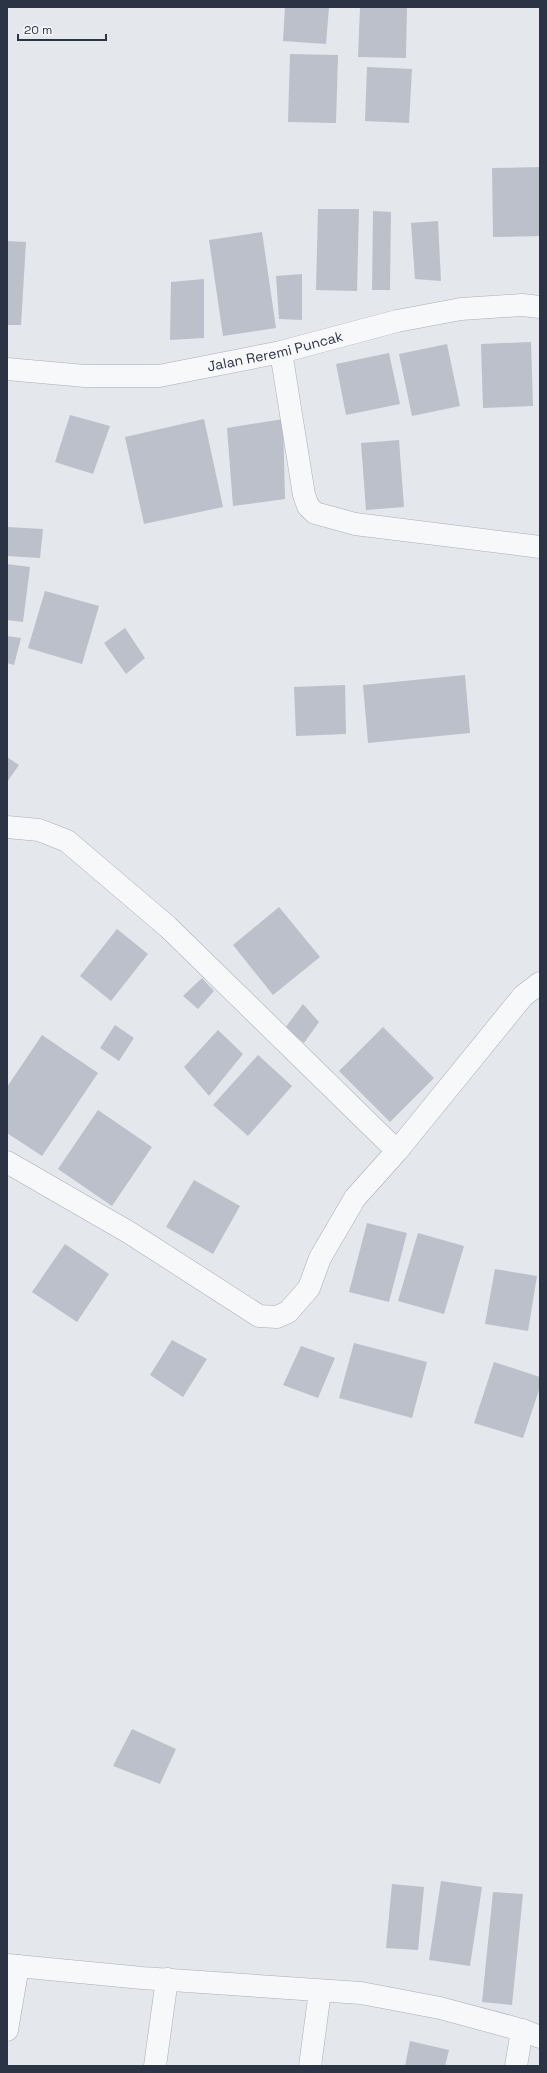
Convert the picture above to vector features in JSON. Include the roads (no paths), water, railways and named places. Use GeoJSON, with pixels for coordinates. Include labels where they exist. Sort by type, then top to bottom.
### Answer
{"type":"FeatureCollection","features":[{"type":"Feature","properties":{"kind":"street","name":"Jalan Reremi Puncak"},"geometry":{"type":"LineString","coordinates":[[7,369],[85,376],[159,376],[281,352],[397,320],[461,309],[522,305],[540,307]]}},
{"type":"Feature","properties":{"kind":"street"},"geometry":{"type":"LineString","coordinates":[[281,352],[304,495],[308,506],[315,513],[355,524],[540,547]]}},
{"type":"Feature","properties":{"kind":"street"},"geometry":{"type":"LineString","coordinates":[[7,827],[39,830],[67,841],[125,889],[198,956],[397,1151]]}},
{"type":"Feature","properties":{"kind":"street"},"geometry":{"type":"LineString","coordinates":[[7,1162],[130,1233],[259,1316],[277,1317],[288,1312],[309,1288],[320,1258],[355,1198],[397,1151],[523,996],[540,983]]}},
{"type":"Feature","properties":{"kind":"street"},"geometry":{"type":"LineString","coordinates":[[7,2030],[12,1965],[167,1979],[361,1993],[440,2008],[531,2034],[516,2066]]}},
{"type":"Feature","properties":{"kind":"street"},"geometry":{"type":"LineString","coordinates":[[155,2066],[167,1979]]}},
{"type":"Feature","properties":{"kind":"street"},"geometry":{"type":"LineString","coordinates":[[310,2066],[320,1991]]}}]}
